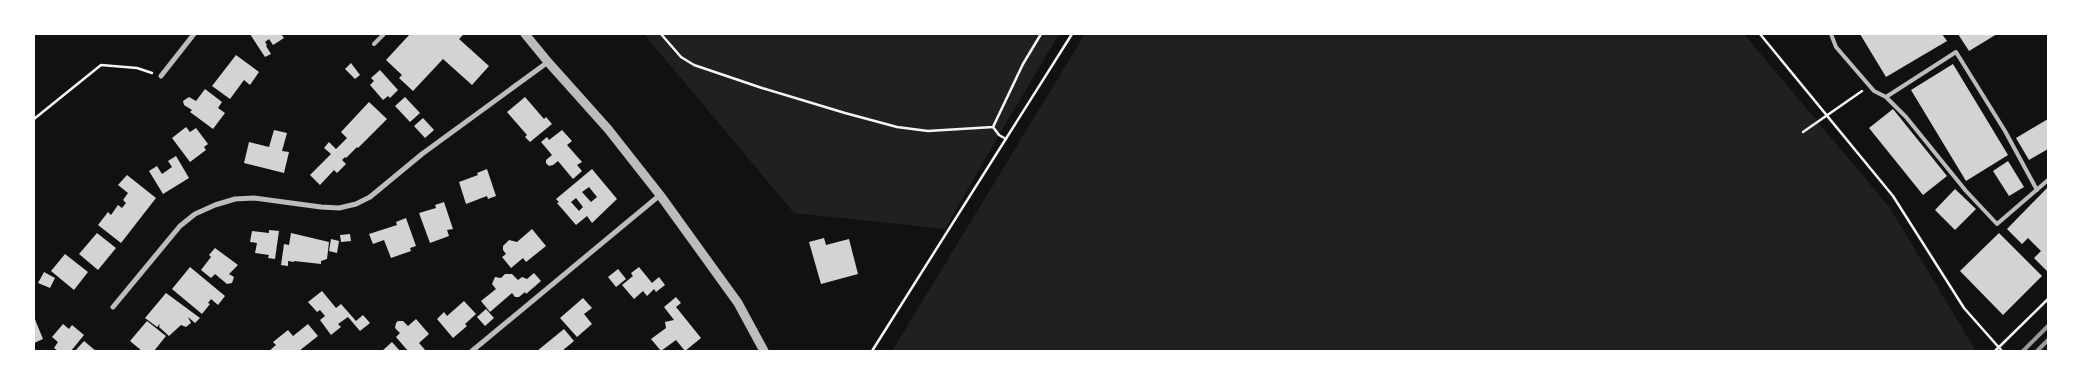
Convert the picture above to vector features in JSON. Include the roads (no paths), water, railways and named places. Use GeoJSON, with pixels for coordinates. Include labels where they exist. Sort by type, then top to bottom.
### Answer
{"type":"FeatureCollection","features":[{"type":"Feature","properties":{"kind":"street"},"geometry":{"type":"LineString","coordinates":[[161,76],[194,34]]}},
{"type":"Feature","properties":{"kind":"street"},"geometry":{"type":"LineString","coordinates":[[525,34],[608,129],[660,194],[738,302],[764,351]]}},
{"type":"Feature","properties":{"kind":"street"},"geometry":{"type":"LineString","coordinates":[[113,307],[180,226],[195,214],[235,199],[254,198],[339,208],[356,204],[370,197],[422,154],[548,62]]}},
{"type":"Feature","properties":{"kind":"street"},"geometry":{"type":"LineString","coordinates":[[472,351],[660,194]]}},
{"type":"Feature","properties":{"kind":"lane"},"geometry":{"type":"LineString","coordinates":[[374,44],[384,34]]}},
{"type":"Feature","properties":{"kind":"lane"},"geometry":{"type":"LineString","coordinates":[[1831,34],[1836,48],[1869,86],[1886,97],[1906,117],[1966,191],[1997,224],[2048,180]]}},
{"type":"Feature","properties":{"kind":"lane"},"geometry":{"type":"LineString","coordinates":[[1886,97],[1956,52],[2005,131],[2037,190]]}},
{"type":"Feature","properties":{"kind":"railway"},"geometry":{"type":"LineString","coordinates":[[2023,351],[2048,326]]}},
{"type":"Feature","properties":{"kind":"railway"},"geometry":{"type":"LineString","coordinates":[[2037,351],[2048,340]]}}]}
